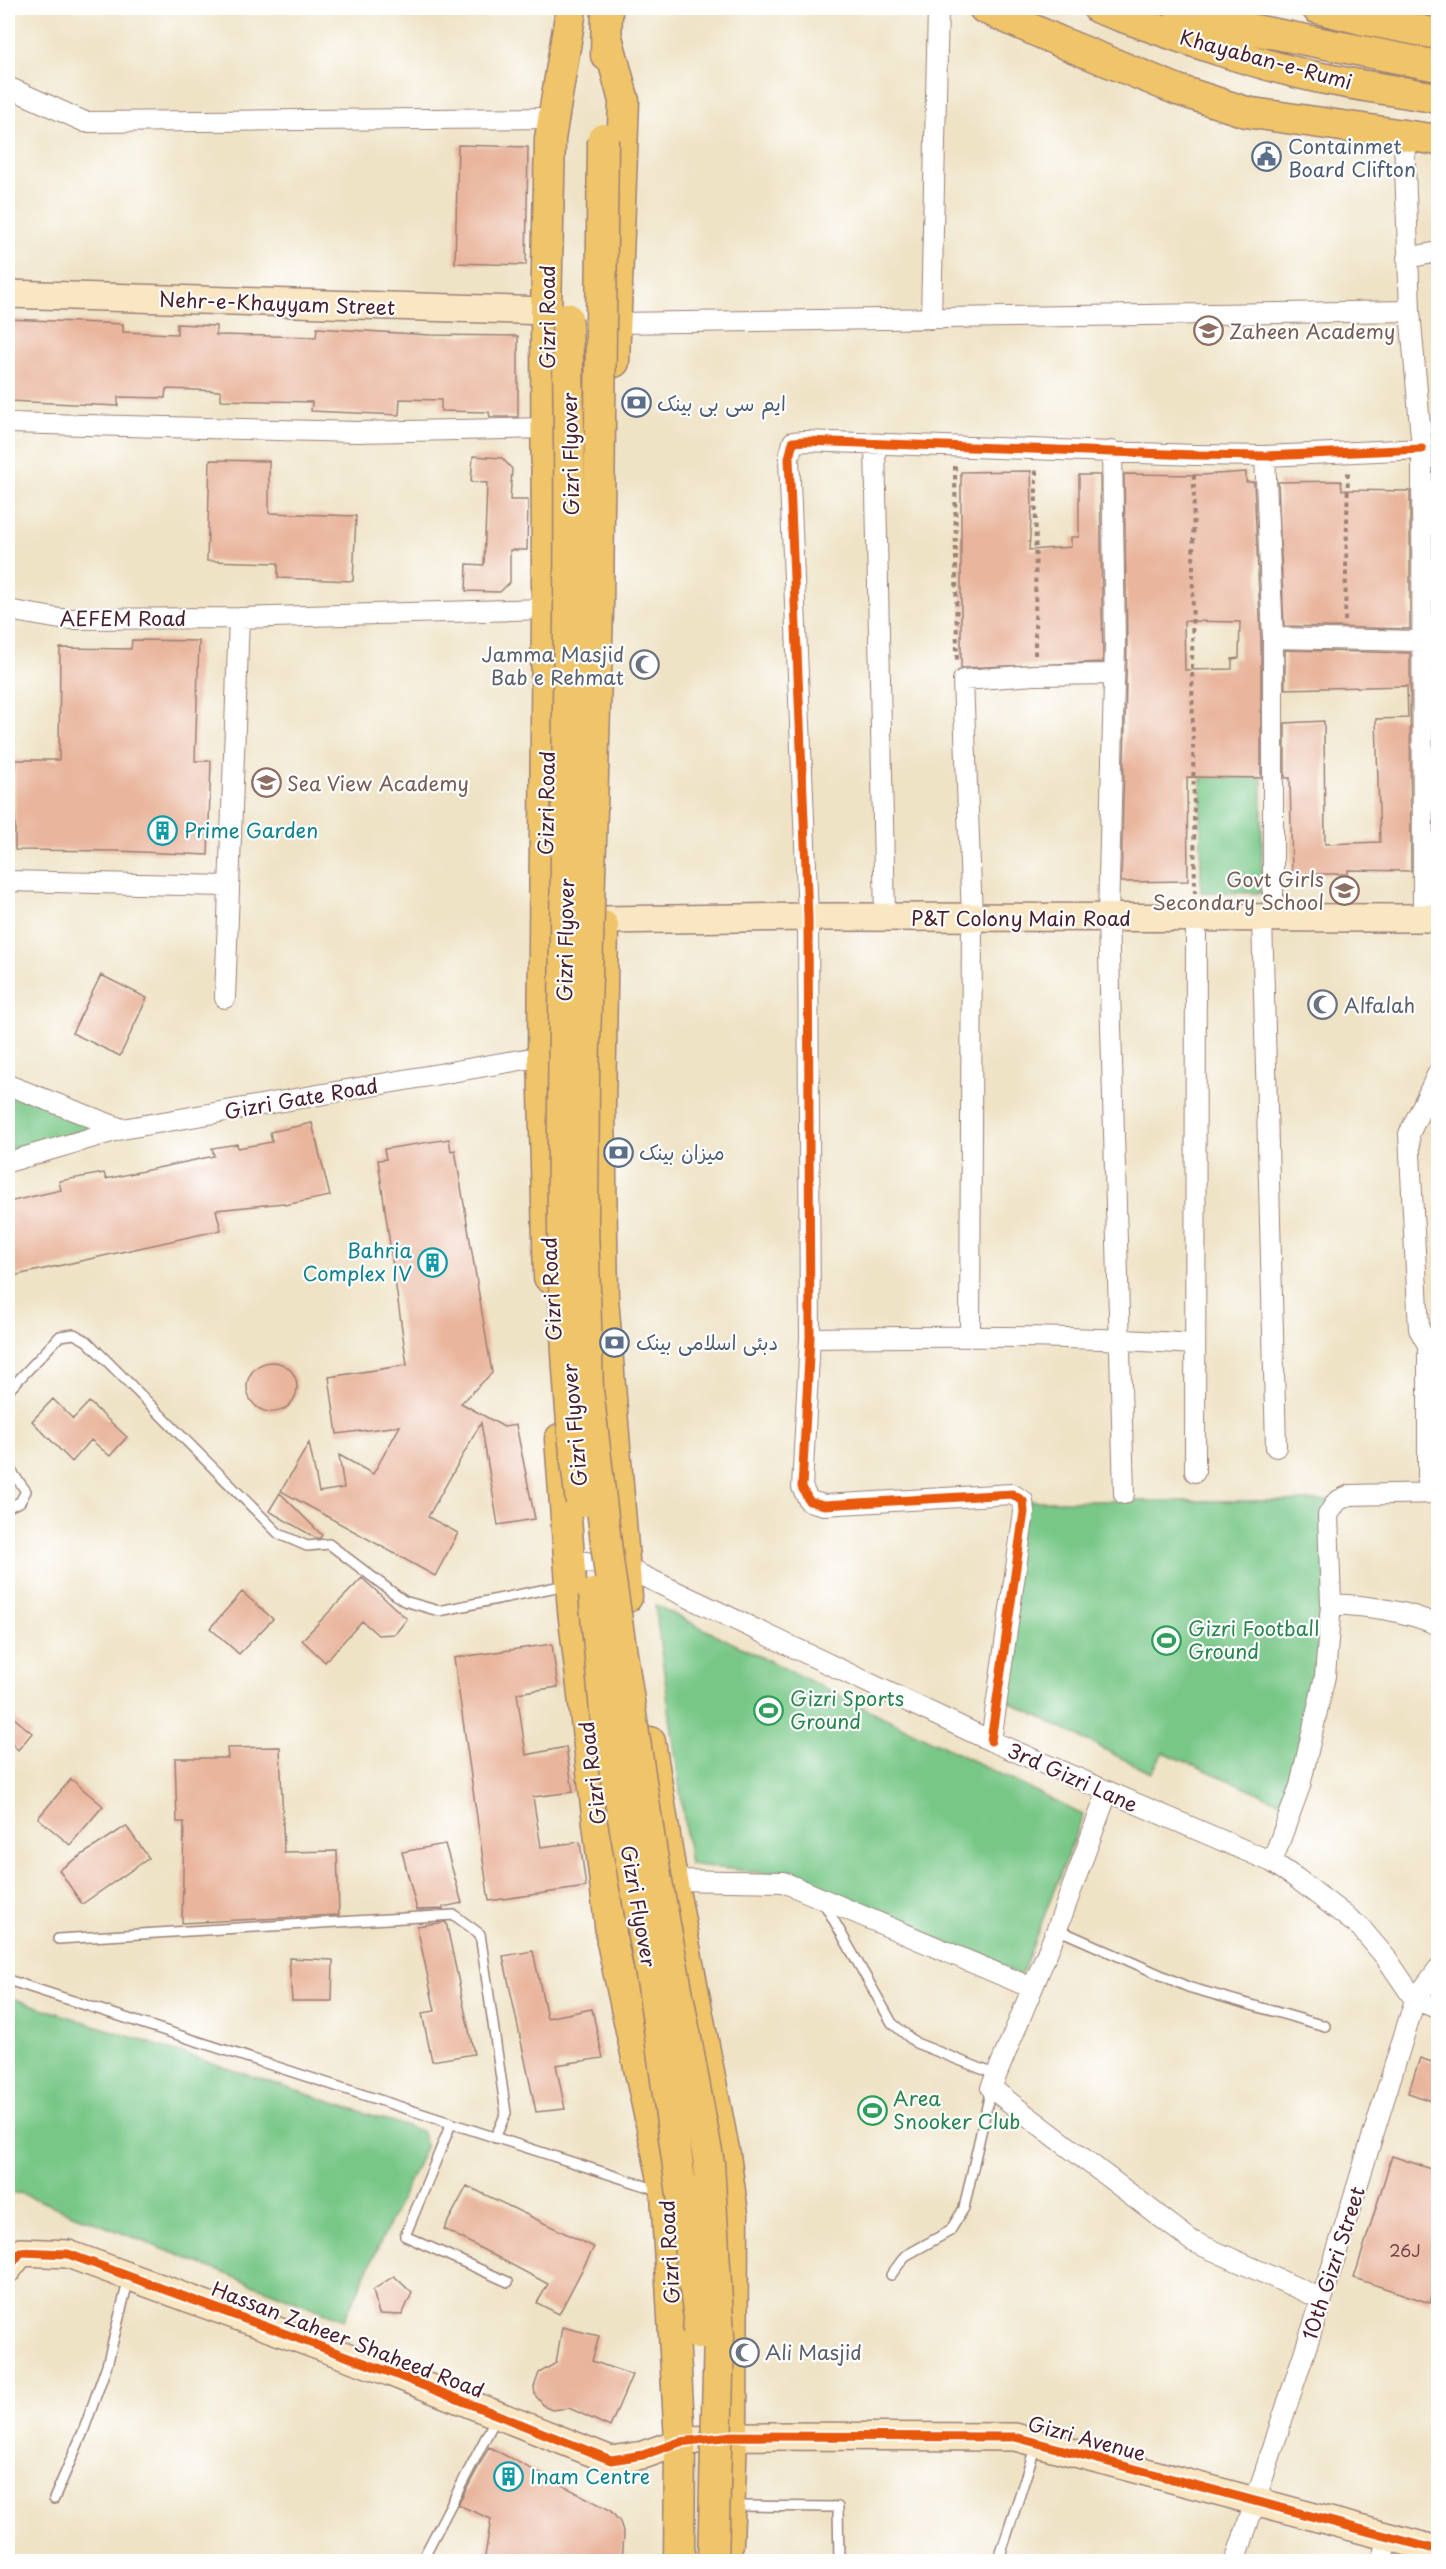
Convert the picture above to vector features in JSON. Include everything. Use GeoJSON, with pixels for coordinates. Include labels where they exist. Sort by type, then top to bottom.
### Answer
{"type":"FeatureCollection","features":[{"type":"Feature","properties":{"kind":"main road"},"geometry":{"type":"LineString","coordinates":[[607,8],[607,38],[624,101],[612,424],[603,920],[601,1058],[603,1298],[624,1568],[672,1880],[725,2155],[734,2214],[732,2436],[727,2562]]}},
{"type":"Feature","properties":{"kind":"main road"},"geometry":{"type":"LineString","coordinates":[[984,8],[1178,90],[1246,112],[1438,140]]}},
{"type":"Feature","properties":{"kind":"main road","name":"Khayaban-e-Rumi"},"geometry":{"type":"LineString","coordinates":[[1098,8],[1181,38],[1320,78],[1438,98]]}},
{"type":"Feature","properties":{"kind":"main road"},"geometry":{"type":"LineString","coordinates":[[1179,8],[1245,28],[1438,66]]}},
{"type":"Feature","properties":{"kind":"main road"},"geometry":{"type":"LineString","coordinates":[[1317,8],[1438,34]]}},
{"type":"Feature","properties":{"kind":"main road","name":"Gizri Road"},"geometry":{"type":"LineString","coordinates":[[571,9],[559,127],[550,145],[546,311],[548,428],[543,1056],[550,1308],[570,1572],[612,1942],[666,2193],[680,2442],[679,2562]]}},
{"type":"Feature","properties":{"kind":"main road","name":"Gizri Flyover"},"geometry":{"type":"LineString","coordinates":[[607,38],[603,140],[598,609],[584,1086],[584,1225],[588,1390],[609,1568],[652,1854],[709,2163],[718,2337],[713,2562]]}},
{"type":"Feature","properties":{"kind":"main road","name":"Gizri Flyover"},"geometry":{"type":"LineString","coordinates":[[559,127],[571,472],[562,1266],[572,1433],[595,1602],[606,1722],[653,1986],[699,2318],[694,2562]]}},
{"type":"Feature","properties":{"kind":"street"},"geometry":{"type":"LineString","coordinates":[[932,319],[938,8]]}},
{"type":"Feature","properties":{"kind":"street"},"geometry":{"type":"LineString","coordinates":[[8,87],[86,122],[559,127]]}},
{"type":"Feature","properties":{"kind":"street"},"geometry":{"type":"LineString","coordinates":[[1404,136],[1410,311],[1427,460],[1430,606],[1422,641],[1431,918]]}},
{"type":"Feature","properties":{"kind":"street"},"geometry":{"type":"LineString","coordinates":[[1407,258],[1438,252]]}},
{"type":"Feature","properties":{"kind":"street","name":"Nehr-e-Khayyam Street"},"geometry":{"type":"LineString","coordinates":[[8,294],[546,311]]}},
{"type":"Feature","properties":{"kind":"street"},"geometry":{"type":"LineString","coordinates":[[616,323],[1410,311]]}},
{"type":"Feature","properties":{"kind":"street"},"geometry":{"type":"LineString","coordinates":[[8,423],[358,432],[548,428]]}},
{"type":"Feature","properties":{"kind":"street"},"geometry":{"type":"LineString","coordinates":[[991,1741],[1024,1512],[1023,1501],[1012,1494],[824,1505],[809,1502],[802,1487],[810,1338],[808,917],[789,458],[793,442],[1037,448],[1195,455],[1265,456],[1349,453],[1427,460]]}},
{"type":"Feature","properties":{"kind":"street"},"geometry":{"type":"LineString","coordinates":[[875,445],[885,917]]}},
{"type":"Feature","properties":{"kind":"street"},"geometry":{"type":"LineString","coordinates":[[1112,451],[1113,674],[1108,918],[1124,1494]]}},
{"type":"Feature","properties":{"kind":"street"},"geometry":{"type":"LineString","coordinates":[[1265,456],[1273,638],[1268,918],[1276,1448]]}},
{"type":"Feature","properties":{"kind":"street","name":"AEFEM Road"},"geometry":{"type":"LineString","coordinates":[[8,610],[60,619],[239,618],[547,609]]}},
{"type":"Feature","properties":{"kind":"street"},"geometry":{"type":"LineString","coordinates":[[225,998],[227,886],[239,618]]}},
{"type":"Feature","properties":{"kind":"street"},"geometry":{"type":"LineString","coordinates":[[1273,638],[1422,641]]}},
{"type":"Feature","properties":{"kind":"street"},"geometry":{"type":"LineString","coordinates":[[970,1335],[972,917],[963,680],[1035,675],[1113,674]]}},
{"type":"Feature","properties":{"kind":"street"},"geometry":{"type":"LineString","coordinates":[[8,881],[227,886]]}},
{"type":"Feature","properties":{"kind":"street","name":"P&T Colony Main Road"},"geometry":{"type":"LineString","coordinates":[[603,920],[808,917],[1431,918]]}},
{"type":"Feature","properties":{"kind":"street"},"geometry":{"type":"LineString","coordinates":[[1195,1472],[1196,918]]}},
{"type":"Feature","properties":{"kind":"street","name":"Gizri Gate Road"},"geometry":{"type":"LineString","coordinates":[[8,1162],[122,1129],[543,1056],[601,1058]]}},
{"type":"Feature","properties":{"kind":"street"},"geometry":{"type":"LineString","coordinates":[[1272,1862],[1302,1775],[1325,1676],[1331,1604],[1328,1515],[1337,1501],[1350,1495],[1433,1493],[1428,1345],[1419,1329],[1409,1134],[1438,1073]]}},
{"type":"Feature","properties":{"kind":"street"},"geometry":{"type":"LineString","coordinates":[[8,1085],[122,1129]]}},
{"type":"Feature","properties":{"kind":"street"},"geometry":{"type":"LineString","coordinates":[[810,1338],[970,1335],[1120,1339],[1195,1344]]}},
{"type":"Feature","properties":{"kind":"street","name":"3rd Gizri Lane"},"geometry":{"type":"LineString","coordinates":[[570,1572],[624,1568],[991,1741],[1107,1793],[1272,1862],[1360,1927],[1387,1959],[1415,2000]]}},
{"type":"Feature","properties":{"kind":"street"},"geometry":{"type":"LineString","coordinates":[[1331,1604],[1374,1606],[1424,1618],[1438,1625]]}},
{"type":"Feature","properties":{"kind":"street"},"geometry":{"type":"LineString","coordinates":[[1107,1793],[1057,1929],[994,2081],[1192,2241],[1322,2299]]}},
{"type":"Feature","properties":{"kind":"street"},"geometry":{"type":"LineString","coordinates":[[672,1880],[783,1882],[1032,1988]]}},
{"type":"Feature","properties":{"kind":"street","name":"10th Gizri Street"},"geometry":{"type":"LineString","coordinates":[[1234,2562],[1322,2299],[1415,2000],[1438,1969]]}},
{"type":"Feature","properties":{"kind":"street"},"geometry":{"type":"LineString","coordinates":[[1415,2000],[1438,2008]]}},
{"type":"Feature","properties":{"kind":"street","name":"Hassan Zaheer Shaheed Road"},"geometry":{"type":"LineString","coordinates":[[8,2269],[21,2252],[68,2254],[393,2373],[611,2460],[643,2455],[680,2442]]}},
{"type":"Feature","properties":{"kind":"street","name":"Gizri Avenue"},"geometry":{"type":"LineString","coordinates":[[680,2442],[732,2436],[1015,2437],[1254,2500],[1386,2549],[1438,2550]]}},
{"type":"Feature","properties":{"kind":"lane"},"geometry":{"type":"LineString","coordinates":[[8,1391],[60,1336],[74,1334],[87,1341],[279,1534],[307,1546],[329,1544],[404,1601],[439,1611],[570,1572]]}},
{"type":"Feature","properties":{"kind":"lane"},"geometry":{"type":"LineString","coordinates":[[8,1467],[26,1491],[20,1502],[8,1507]]}},
{"type":"Feature","properties":{"kind":"lane"},"geometry":{"type":"LineString","coordinates":[[822,1898],[892,2023],[916,2043],[994,2081],[964,2208],[950,2232],[905,2256],[891,2275]]}},
{"type":"Feature","properties":{"kind":"lane"},"geometry":{"type":"LineString","coordinates":[[58,1939],[454,1915],[480,1934],[506,2113],[495,2138]]}},
{"type":"Feature","properties":{"kind":"lane"},"geometry":{"type":"LineString","coordinates":[[1057,1929],[1188,1987],[1325,2026]]}},
{"type":"Feature","properties":{"kind":"lane"},"geometry":{"type":"LineString","coordinates":[[8,1980],[666,2193]]}},
{"type":"Feature","properties":{"kind":"lane"},"geometry":{"type":"LineString","coordinates":[[451,2124],[405,2236],[508,2282]]}},
{"type":"Feature","properties":{"kind":"lane"},"geometry":{"type":"LineString","coordinates":[[54,2499],[83,2432],[107,2365],[129,2276]]}},
{"type":"Feature","properties":{"kind":"lane"},"geometry":{"type":"LineString","coordinates":[[421,2562],[497,2416]]}},
{"type":"Feature","properties":{"kind":"lane"},"geometry":{"type":"LineString","coordinates":[[998,2562],[1037,2443]]}},
{"type":"Feature","properties":{"kind":"lane"},"geometry":{"type":"LineString","coordinates":[[729,2505],[838,2507],[839,2562]]}},
{"type":"Feature","properties":{"kind":"path"},"geometry":{"type":"LineString","coordinates":[[955,447],[957,664],[963,680]]}},
{"type":"Feature","properties":{"kind":"path"},"geometry":{"type":"LineString","coordinates":[[1035,675],[1037,448]]}},
{"type":"Feature","properties":{"kind":"path"},"geometry":{"type":"LineString","coordinates":[[1345,640],[1349,453]]}},
{"type":"Feature","properties":{"kind":"path"},"geometry":{"type":"LineString","coordinates":[[1195,455],[1192,665],[1196,918]]}},
{"type":"Feature","properties":{"kind":"green space"},"geometry":{"type":"Polygon","coordinates":[[[1201,777],[1262,778],[1262,893],[1201,892],[1201,777]]]}},
{"type":"Feature","properties":{"kind":"green space"},"geometry":{"type":"Polygon","coordinates":[[[8,1084],[122,1129],[8,1162],[8,1084]]]}},
{"type":"Feature","properties":{"kind":"green space","name":"Gizri Football Ground"},"geometry":{"type":"Polygon","coordinates":[[[1023,1501],[1337,1501],[1331,1604],[1300,1786],[1283,1803],[1163,1752],[1151,1773],[998,1696],[1023,1501]]]}},
{"type":"Feature","properties":{"kind":"green space","name":"Gizri Sports Ground"},"geometry":{"type":"Polygon","coordinates":[[[655,1605],[1083,1815],[1021,1976],[793,1877],[690,1864],[655,1605]]]}},
{"type":"Feature","properties":{"kind":"green space"},"geometry":{"type":"Polygon","coordinates":[[[8,1997],[421,2131],[426,2145],[344,2320],[20,2193],[8,2194],[8,1997]]]}},
{"type":"Feature","properties":{"kind":"building"},"geometry":{"type":"Polygon","coordinates":[[[458,145],[528,147],[526,265],[455,263],[458,145]]]}},
{"type":"Feature","properties":{"kind":"building"},"geometry":{"type":"Polygon","coordinates":[[[8,319],[123,324],[123,332],[177,334],[177,324],[216,326],[216,335],[316,337],[317,328],[430,335],[518,336],[518,417],[490,417],[489,412],[441,411],[441,400],[400,399],[399,415],[311,411],[312,402],[221,400],[221,391],[166,389],[165,398],[118,397],[118,406],[8,401],[8,319]]]}},
{"type":"Feature","properties":{"kind":"building"},"geometry":{"type":"Polygon","coordinates":[[[473,456],[502,458],[512,469],[510,500],[528,500],[527,550],[510,550],[510,582],[500,592],[466,591],[467,564],[484,565],[487,483],[471,482],[473,456]]]}},
{"type":"Feature","properties":{"kind":"building"},"geometry":{"type":"Polygon","coordinates":[[[210,460],[269,461],[269,513],[356,516],[353,581],[278,578],[278,563],[207,561],[210,460]]]}},
{"type":"Feature","properties":{"kind":"building"},"geometry":{"type":"Polygon","coordinates":[[[1031,471],[1032,506],[1029,550],[1071,547],[1071,537],[1079,537],[1079,475],[1100,475],[1103,662],[961,668],[961,472],[1031,471]]]}},
{"type":"Feature","properties":{"kind":"building"},"geometry":{"type":"Polygon","coordinates":[[[1246,472],[1246,482],[1254,482],[1261,638],[1261,778],[1187,777],[1188,881],[1121,882],[1127,644],[1124,474],[1201,475],[1246,472]],[[1184,621],[1185,670],[1232,669],[1232,659],[1239,658],[1240,622],[1184,621]]]}},
{"type":"Feature","properties":{"kind":"building"},"geometry":{"type":"Polygon","coordinates":[[[1341,481],[1342,490],[1410,491],[1410,629],[1284,626],[1278,482],[1341,481]]]}},
{"type":"Feature","properties":{"kind":"building"},"geometry":{"type":"Polygon","coordinates":[[[1434,491],[1438,491],[1438,784],[1435,784],[1434,491]]]}},
{"type":"Feature","properties":{"kind":"building"},"geometry":{"type":"Polygon","coordinates":[[[132,640],[199,641],[195,761],[211,761],[208,855],[15,850],[15,760],[59,760],[60,648],[131,649],[132,640]]]}},
{"type":"Feature","properties":{"kind":"building"},"geometry":{"type":"Polygon","coordinates":[[[1285,650],[1410,653],[1411,871],[1348,870],[1348,874],[1292,874],[1290,778],[1285,778],[1285,723],[1324,721],[1325,844],[1380,842],[1376,719],[1408,718],[1407,686],[1285,689],[1285,650]]]}},
{"type":"Feature","properties":{"kind":"building"},"geometry":{"type":"Polygon","coordinates":[[[1435,831],[1438,831],[1438,872],[1435,872],[1435,831]]]}},
{"type":"Feature","properties":{"kind":"building"},"geometry":{"type":"Polygon","coordinates":[[[101,975],[147,998],[120,1056],[72,1033],[101,975]]]}},
{"type":"Feature","properties":{"kind":"building"},"geometry":{"type":"Polygon","coordinates":[[[312,1123],[330,1196],[285,1205],[284,1203],[216,1210],[221,1230],[8,1277],[8,1202],[61,1190],[59,1181],[104,1173],[106,1179],[214,1156],[212,1148],[237,1144],[238,1148],[272,1142],[270,1132],[312,1123]]]}},
{"type":"Feature","properties":{"kind":"building"},"geometry":{"type":"Polygon","coordinates":[[[449,1139],[451,1151],[455,1150],[492,1373],[461,1403],[504,1427],[516,1425],[535,1519],[498,1525],[481,1423],[428,1517],[458,1533],[435,1576],[281,1491],[309,1443],[319,1492],[344,1488],[339,1455],[373,1474],[400,1426],[337,1434],[329,1377],[407,1365],[378,1160],[386,1159],[384,1149],[449,1139]]]}},
{"type":"Feature","properties":{"kind":"building"},"geometry":{"type":"Polygon","coordinates":[[[272,1362],[286,1366],[293,1373],[297,1387],[293,1401],[286,1408],[272,1412],[258,1408],[251,1401],[247,1387],[251,1373],[258,1366],[272,1362]]]}},
{"type":"Feature","properties":{"kind":"building"},"geometry":{"type":"Polygon","coordinates":[[[53,1399],[73,1419],[89,1402],[127,1437],[110,1456],[91,1440],[72,1462],[32,1421],[53,1399]]]}},
{"type":"Feature","properties":{"kind":"building"},"geometry":{"type":"Polygon","coordinates":[[[280,1493],[322,1535],[320,1538],[316,1538],[269,1511],[280,1493]]]}},
{"type":"Feature","properties":{"kind":"building"},"geometry":{"type":"Polygon","coordinates":[[[362,1578],[407,1619],[395,1634],[378,1635],[362,1621],[325,1662],[302,1640],[362,1578]]]}},
{"type":"Feature","properties":{"kind":"building"},"geometry":{"type":"Polygon","coordinates":[[[242,1592],[273,1619],[239,1654],[210,1628],[242,1592]]]}},
{"type":"Feature","properties":{"kind":"building"},"geometry":{"type":"Polygon","coordinates":[[[552,1644],[558,1687],[517,1693],[526,1755],[566,1747],[573,1792],[533,1797],[541,1847],[580,1842],[586,1887],[489,1901],[454,1658],[552,1644]]]}},
{"type":"Feature","properties":{"kind":"building"},"geometry":{"type":"Polygon","coordinates":[[[8,1713],[32,1733],[18,1750],[8,1740],[8,1713]]]}},
{"type":"Feature","properties":{"kind":"building"},"geometry":{"type":"Polygon","coordinates":[[[280,1747],[284,1852],[337,1851],[339,1915],[182,1923],[184,1822],[177,1822],[175,1758],[228,1758],[227,1748],[280,1747]]]}},
{"type":"Feature","properties":{"kind":"building"},"geometry":{"type":"Polygon","coordinates":[[[71,1779],[103,1806],[70,1845],[38,1818],[71,1779]]]}},
{"type":"Feature","properties":{"kind":"building"},"geometry":{"type":"Polygon","coordinates":[[[126,1826],[149,1858],[82,1904],[59,1870],[126,1826]]]}},
{"type":"Feature","properties":{"kind":"building"},"geometry":{"type":"Polygon","coordinates":[[[445,1844],[462,1903],[443,1907],[443,1909],[417,1910],[402,1852],[445,1844]]]}},
{"type":"Feature","properties":{"kind":"building"},"geometry":{"type":"Polygon","coordinates":[[[446,1922],[474,2054],[432,2061],[422,2013],[435,2011],[417,1926],[446,1922]]]}},
{"type":"Feature","properties":{"kind":"building"},"geometry":{"type":"Polygon","coordinates":[[[533,1951],[547,2018],[592,2009],[603,2058],[556,2065],[565,2109],[536,2112],[503,1956],[533,1951]]]}},
{"type":"Feature","properties":{"kind":"building"},"geometry":{"type":"Polygon","coordinates":[[[289,1958],[333,1960],[332,2001],[292,2001],[289,1958]]]}},
{"type":"Feature","properties":{"kind":"building"},"geometry":{"type":"Polygon","coordinates":[[[1420,2058],[1438,2064],[1438,2103],[1408,2093],[1420,2058]]]}},
{"type":"Feature","properties":{"kind":"building"},"geometry":{"type":"Polygon","coordinates":[[[1392,2156],[1438,2171],[1438,2276],[1430,2303],[1354,2278],[1392,2156]]]}},
{"type":"Feature","properties":{"kind":"building"},"geometry":{"type":"Polygon","coordinates":[[[467,2186],[594,2247],[559,2314],[537,2303],[548,2284],[444,2229],[467,2186]]]}},
{"type":"Feature","properties":{"kind":"building"},"geometry":{"type":"Polygon","coordinates":[[[394,2276],[412,2293],[402,2315],[379,2314],[373,2290],[394,2276]]]}},
{"type":"Feature","properties":{"kind":"building"},"geometry":{"type":"Polygon","coordinates":[[[562,2327],[599,2336],[592,2361],[632,2375],[610,2427],[569,2408],[552,2410],[545,2407],[535,2395],[534,2387],[539,2373],[556,2363],[562,2327]]]}},
{"type":"Feature","properties":{"kind":"building","name":"Inam Centre"},"geometry":{"type":"Polygon","coordinates":[[[489,2447],[610,2510],[620,2522],[624,2534],[622,2562],[484,2562],[491,2519],[458,2505],[489,2447]]]}},
{"type":"Feature","properties":{"kind":"cycle path"},"geometry":{"type":"LineString","coordinates":[[991,1741],[1024,1512],[1023,1501],[1012,1494],[824,1505],[809,1501],[802,1487],[810,1338],[808,917],[789,458],[793,442],[1265,456],[1422,449]]}},
{"type":"Feature","properties":{"kind":"cycle path"},"geometry":{"type":"LineString","coordinates":[[8,2269],[21,2252],[68,2254],[392,2373],[611,2460],[643,2455],[680,2442],[732,2436],[1015,2437],[1438,2550]]}},
{"type":"Feature","properties":{"kind":"place","name":"Containmet Board Clifton"},"geometry":{"type":"Point","coordinates":[1267,157]}},
{"type":"Feature","properties":{"kind":"place","name":"Zaheen Academy"},"geometry":{"type":"Point","coordinates":[1208,331]}},
{"type":"Feature","properties":{"kind":"place","name":"ایم سی بی بینک"},"geometry":{"type":"Point","coordinates":[636,403]}},
{"type":"Feature","properties":{"kind":"place","name":"Jamma Masjid Bab e Rehmat"},"geometry":{"type":"Point","coordinates":[645,665]}},
{"type":"Feature","properties":{"kind":"place","name":"Sea View Academy"},"geometry":{"type":"Point","coordinates":[266,783]}},
{"type":"Feature","properties":{"kind":"place","name":"Prime Garden"},"geometry":{"type":"Point","coordinates":[163,830]}},
{"type":"Feature","properties":{"kind":"place","name":"Govt Girls Secondary School"},"geometry":{"type":"Point","coordinates":[1345,890]}},
{"type":"Feature","properties":{"kind":"place","name":"Alfalah"},"geometry":{"type":"Point","coordinates":[1323,1005]}},
{"type":"Feature","properties":{"kind":"place","name":"میزان بینک"},"geometry":{"type":"Point","coordinates":[618,1152]}},
{"type":"Feature","properties":{"kind":"place","name":"Bahria Complex IV"},"geometry":{"type":"Point","coordinates":[433,1262]}},
{"type":"Feature","properties":{"kind":"place","name":"دبئی اسلامی بینک"},"geometry":{"type":"Point","coordinates":[615,1342]}},
{"type":"Feature","properties":{"kind":"place","name":"Gizri Football Ground"},"geometry":{"type":"Point","coordinates":[1167,1640]}},
{"type":"Feature","properties":{"kind":"place","name":"Gizri Sports Ground"},"geometry":{"type":"Point","coordinates":[769,1710]}},
{"type":"Feature","properties":{"kind":"place","name":"Area Snooker Club"},"geometry":{"type":"Point","coordinates":[872,2110]}},
{"type":"Feature","properties":{"kind":"place","name":"Ali Masjid"},"geometry":{"type":"Point","coordinates":[744,2352]}},
{"type":"Feature","properties":{"kind":"place","name":"Inam Centre"},"geometry":{"type":"Point","coordinates":[509,2476]}}]}
